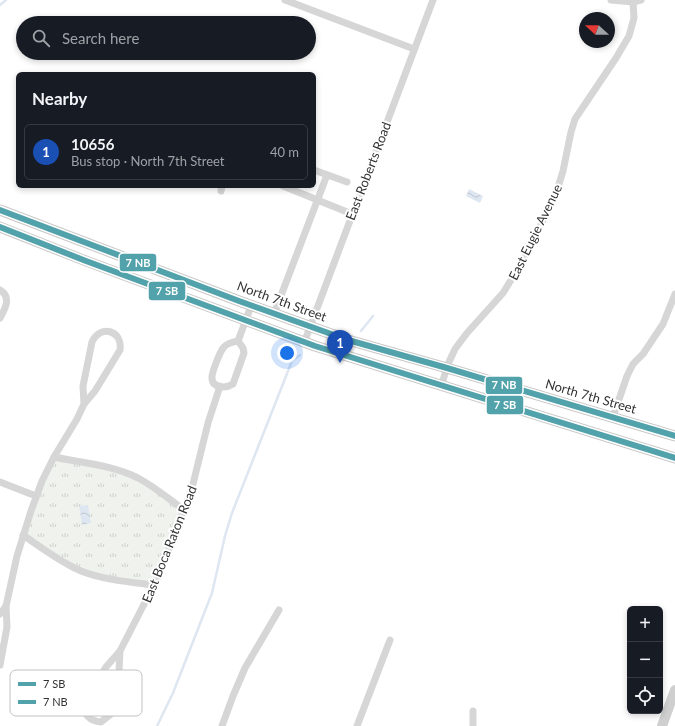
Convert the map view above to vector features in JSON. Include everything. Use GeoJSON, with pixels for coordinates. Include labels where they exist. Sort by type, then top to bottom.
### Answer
{"type":"FeatureCollection","features":[{"type":"Feature","properties":{"kind":"main road","name":"North 7th Street"},"geometry":{"type":"LineString","coordinates":[[0,210],[251,306],[369,346],[675,436]]}},
{"type":"Feature","properties":{"kind":"main road"},"geometry":{"type":"LineString","coordinates":[[0,227],[304,343],[675,458]]}},
{"type":"Feature","properties":{"kind":"main road"},"geometry":{"type":"LineString","coordinates":[[86,261],[91,245]]}},
{"type":"Feature","properties":{"kind":"main road"},"geometry":{"type":"LineString","coordinates":[[662,726],[675,690]]}},
{"type":"Feature","properties":{"kind":"street"},"geometry":{"type":"LineString","coordinates":[[285,0],[414,49]]}},
{"type":"Feature","properties":{"kind":"street","name":"East Roberts Road"},"geometry":{"type":"LineString","coordinates":[[304,343],[433,0]]}},
{"type":"Feature","properties":{"kind":"street"},"geometry":{"type":"LineString","coordinates":[[611,0],[633,2],[641,0]]}},
{"type":"Feature","properties":{"kind":"street","name":"East Eugie Avenue"},"geometry":{"type":"LineString","coordinates":[[441,386],[455,349],[467,333],[503,293],[522,262],[555,197],[563,171],[575,119],[629,36],[634,18],[633,2]]}},
{"type":"Feature","properties":{"kind":"street"},"geometry":{"type":"LineString","coordinates":[[316,171],[347,182]]}},
{"type":"Feature","properties":{"kind":"street"},"geometry":{"type":"LineString","coordinates":[[274,314],[327,175]]}},
{"type":"Feature","properties":{"kind":"street"},"geometry":{"type":"LineString","coordinates":[[288,188],[352,214]]}},
{"type":"Feature","properties":{"kind":"street"},"geometry":{"type":"LineString","coordinates":[[0,290],[5,294],[7,300],[6,306],[0,318]]}},
{"type":"Feature","properties":{"kind":"street"},"geometry":{"type":"LineString","coordinates":[[612,417],[633,364],[643,354],[663,324],[675,294]]}},
{"type":"Feature","properties":{"kind":"street"},"geometry":{"type":"LineString","coordinates":[[238,341],[243,348],[244,353],[233,384],[227,387],[215,384],[212,376],[221,351],[225,346],[238,341],[251,306]]}},
{"type":"Feature","properties":{"kind":"street"},"geometry":{"type":"LineString","coordinates":[[0,665],[7,627],[6,606],[23,535],[36,496],[54,457],[77,419],[84,404],[95,391],[120,350],[121,344],[119,338],[111,332],[99,332],[94,336],[83,386],[84,404]]}},
{"type":"Feature","properties":{"kind":"street","name":"East Boca Raton Road"},"geometry":{"type":"LineString","coordinates":[[104,670],[120,651],[154,585],[192,488],[208,423],[220,386]]}},
{"type":"Feature","properties":{"kind":"street"},"geometry":{"type":"LineString","coordinates":[[54,457],[103,466],[129,474],[148,483],[184,510]]}},
{"type":"Feature","properties":{"kind":"street"},"geometry":{"type":"LineString","coordinates":[[0,482],[36,496]]}},
{"type":"Feature","properties":{"kind":"street"},"geometry":{"type":"LineString","coordinates":[[23,535],[66,564],[86,573],[101,577],[154,585]]}},
{"type":"Feature","properties":{"kind":"street"},"geometry":{"type":"LineString","coordinates":[[0,614],[6,606]]}},
{"type":"Feature","properties":{"kind":"street"},"geometry":{"type":"LineString","coordinates":[[224,726],[233,696],[245,668],[278,610]]}},
{"type":"Feature","properties":{"kind":"street"},"geometry":{"type":"LineString","coordinates":[[357,726],[390,640]]}},
{"type":"Feature","properties":{"kind":"street","name":"East Boca Raton Road"},"geometry":{"type":"LineString","coordinates":[[119,670],[120,651]]}},
{"type":"Feature","properties":{"kind":"street"},"geometry":{"type":"LineString","coordinates":[[473,711],[473,726]]}},
{"type":"Feature","properties":{"kind":"street","name":"East Boca Raton Road"},"geometry":{"type":"LineString","coordinates":[[86,716],[96,722],[101,722],[108,716]]}},
{"type":"Feature","properties":{"kind":"green space"},"geometry":{"type":"Polygon","coordinates":[[[54,457],[120,471],[184,510],[154,585],[86,573],[23,535],[54,457]]]}},
{"type":"Feature","properties":{"kind":"water"},"geometry":{"type":"Polygon","coordinates":[[[469,189],[483,196],[480,203],[466,196],[469,189]]]}},
{"type":"Feature","properties":{"kind":"water"},"geometry":{"type":"Polygon","coordinates":[[[88,505],[91,523],[82,525],[79,506],[88,505]]]}},
{"type":"Feature","properties":{"kind":"waterway"},"geometry":{"type":"LineString","coordinates":[[0,5],[6,0]]}},
{"type":"Feature","properties":{"kind":"waterway"},"geometry":{"type":"LineString","coordinates":[[361,331],[373,316]]}},
{"type":"Feature","properties":{"kind":"waterway"},"geometry":{"type":"LineString","coordinates":[[157,726],[173,693],[212,593],[225,536],[232,513],[292,361],[300,355]]}},
{"type":"Feature","properties":{"kind":"transit line"},"geometry":{"type":"LineString","coordinates":[[0,210],[239,301],[348,340],[675,436]]}},
{"type":"Feature","properties":{"kind":"transit line"},"geometry":{"type":"LineString","coordinates":[[0,227],[86,261],[315,346],[675,458]]}},
{"type":"Feature","properties":{"kind":"place","name":"10656"},"geometry":{"type":"Point","coordinates":[340,363]}}]}
